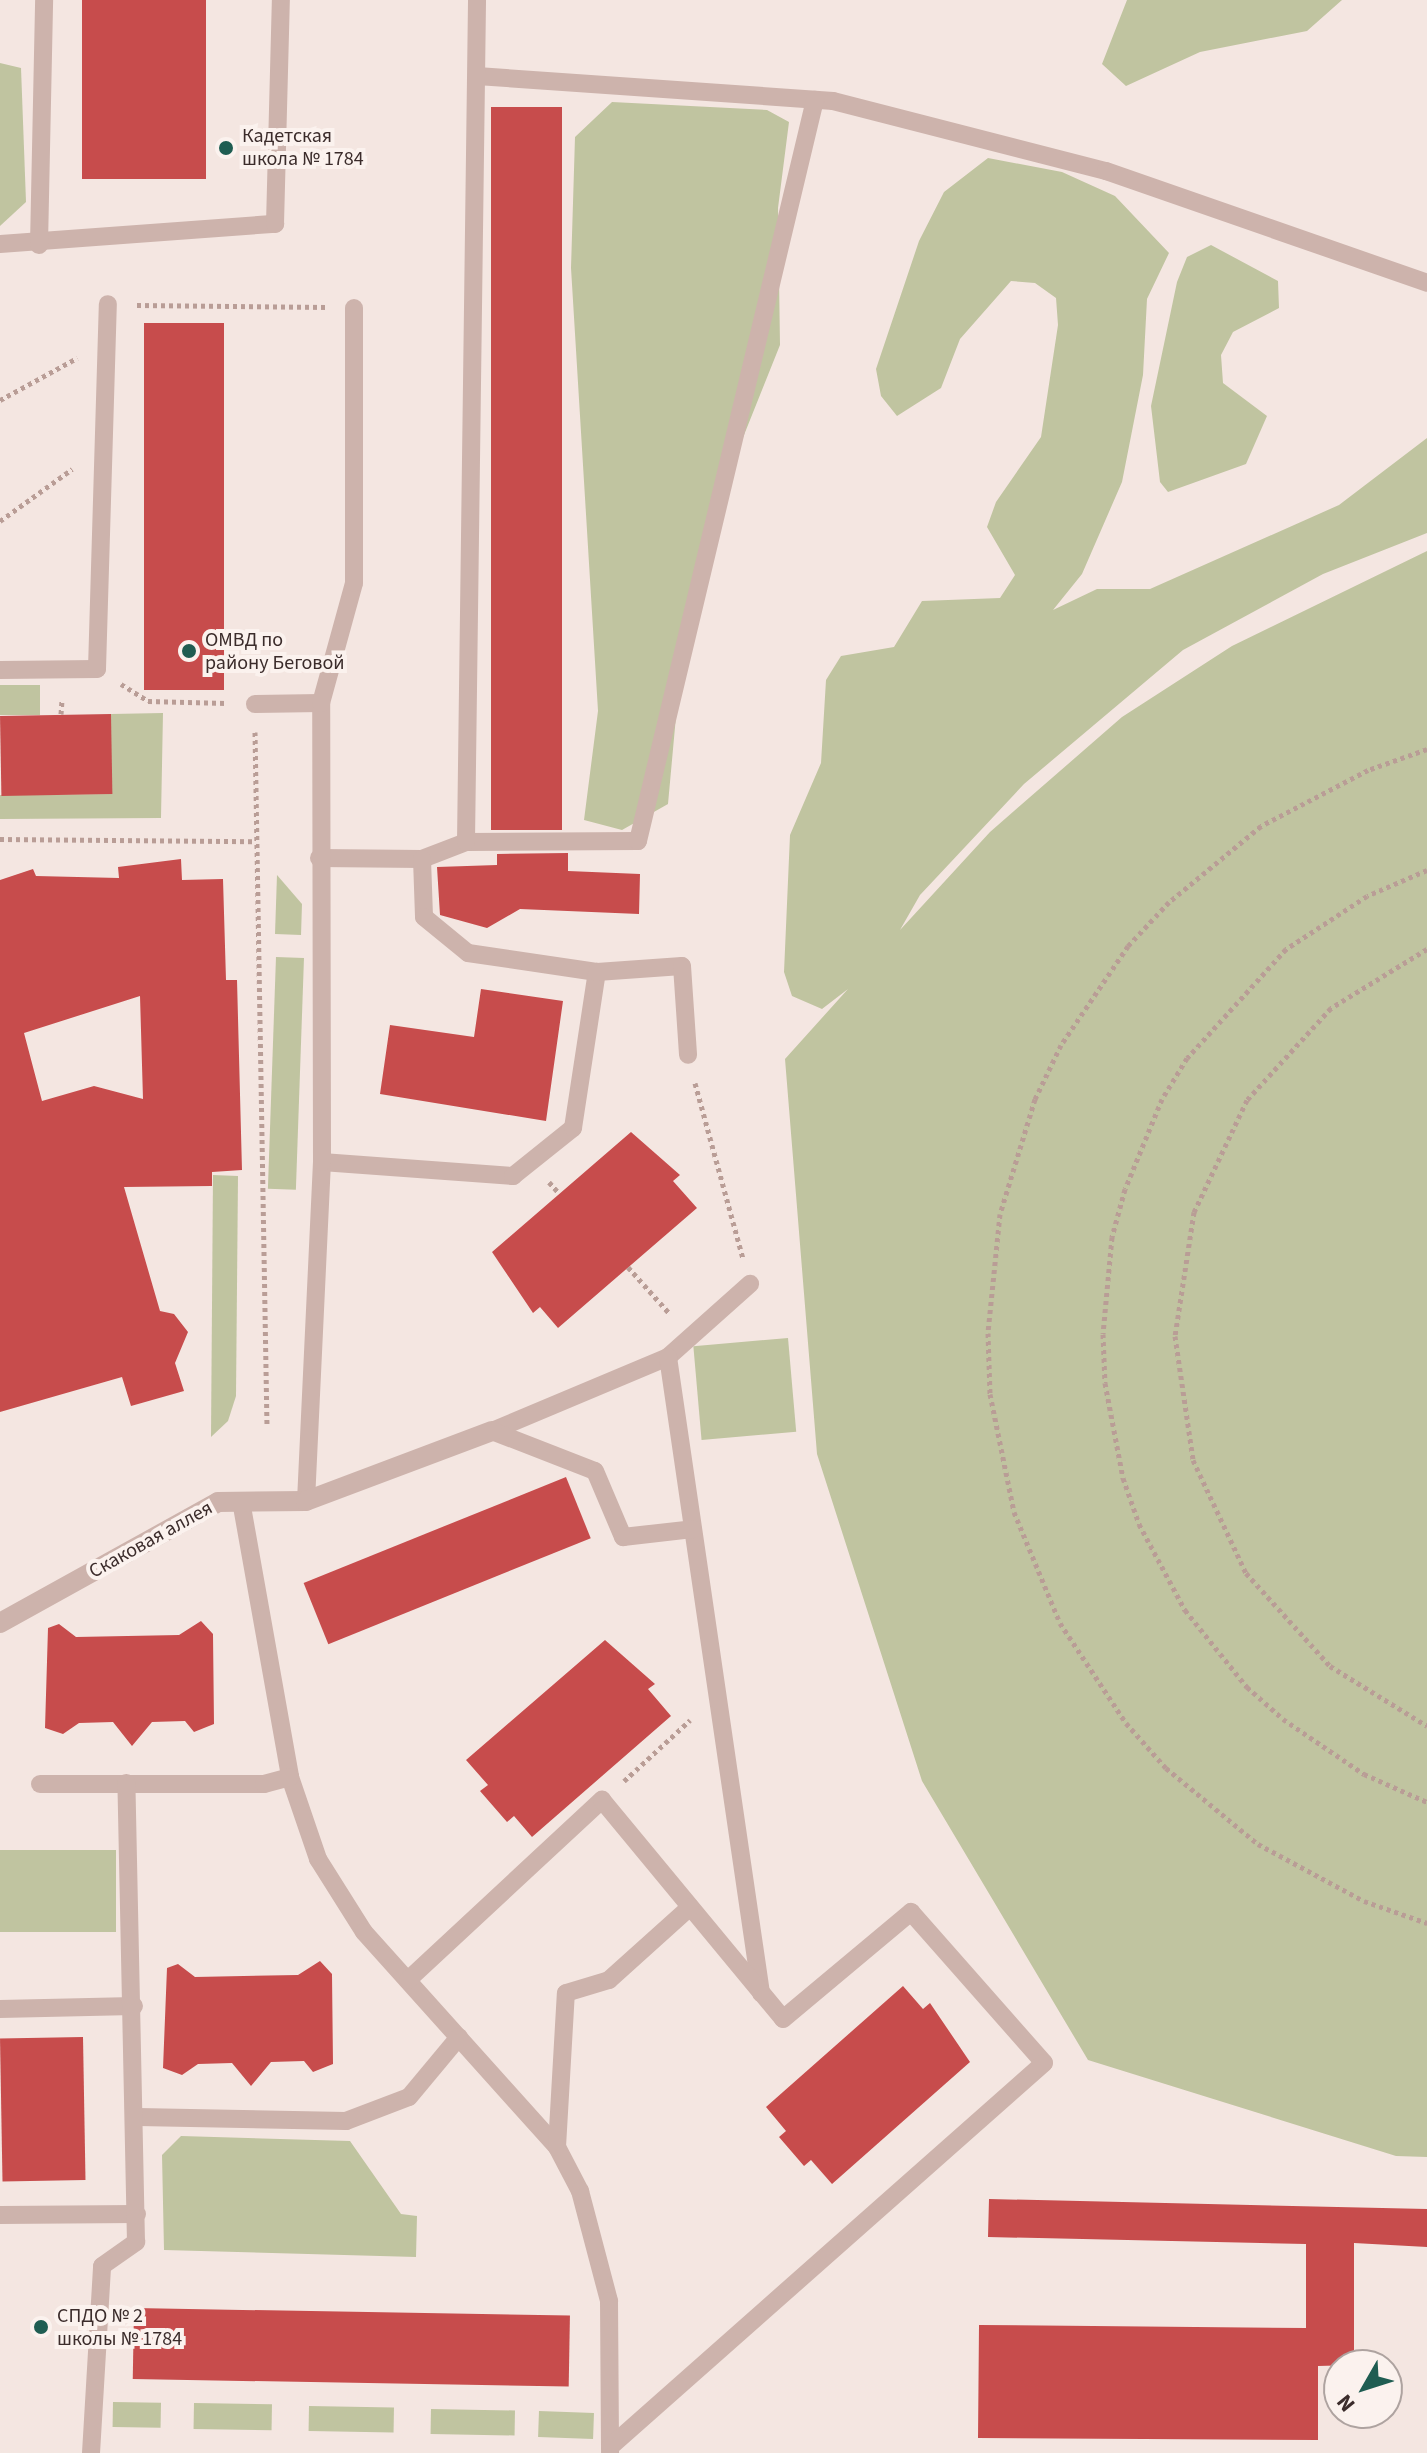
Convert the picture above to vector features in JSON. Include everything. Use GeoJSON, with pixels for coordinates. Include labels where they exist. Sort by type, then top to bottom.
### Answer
{"type":"FeatureCollection","features":[{"type":"Feature","properties":{"kind":"street","name":"Скаковая аллея"},"geometry":{"type":"LineString","coordinates":[[0,1623],[218,1502],[306,1501],[492,1431]]}},
{"type":"Feature","properties":{"kind":"lane"},"geometry":{"type":"LineString","coordinates":[[39,245],[44,0]]}},
{"type":"Feature","properties":{"kind":"lane"},"geometry":{"type":"LineString","coordinates":[[0,244],[39,245],[275,224],[281,0]]}},
{"type":"Feature","properties":{"kind":"lane"},"geometry":{"type":"LineString","coordinates":[[466,842],[477,0]]}},
{"type":"Feature","properties":{"kind":"lane"},"geometry":{"type":"LineString","coordinates":[[477,76],[815,100],[1106,171],[1427,283]]}},
{"type":"Feature","properties":{"kind":"lane"},"geometry":{"type":"LineString","coordinates":[[319,858],[422,859],[466,842],[638,841],[815,100]]}},
{"type":"Feature","properties":{"kind":"lane"},"geometry":{"type":"LineString","coordinates":[[0,670],[97,669],[108,304]]}},
{"type":"Feature","properties":{"kind":"lane"},"geometry":{"type":"LineString","coordinates":[[306,1501],[322,1162],[321,703],[354,583],[354,308]]}},
{"type":"Feature","properties":{"kind":"lane"},"geometry":{"type":"LineString","coordinates":[[255,704],[321,703]]}},
{"type":"Feature","properties":{"kind":"lane"},"geometry":{"type":"LineString","coordinates":[[422,859],[424,917],[468,953],[597,972],[682,966],[688,1055]]}},
{"type":"Feature","properties":{"kind":"lane"},"geometry":{"type":"LineString","coordinates":[[322,1162],[513,1176],[573,1128],[597,972]]}},
{"type":"Feature","properties":{"kind":"lane"},"geometry":{"type":"LineString","coordinates":[[492,1431],[668,1357],[750,1284]]}},
{"type":"Feature","properties":{"kind":"lane"},"geometry":{"type":"LineString","coordinates":[[668,1357],[761,1993]]}},
{"type":"Feature","properties":{"kind":"lane"},"geometry":{"type":"LineString","coordinates":[[492,1431],[595,1471],[623,1537],[693,1529]]}},
{"type":"Feature","properties":{"kind":"lane"},"geometry":{"type":"LineString","coordinates":[[241,1501],[290,1777],[318,1859],[338,1897],[557,2147],[590,2221],[609,2301],[610,2450]]}},
{"type":"Feature","properties":{"kind":"lane"},"geometry":{"type":"LineString","coordinates":[[40,1784],[264,1784],[290,1777]]}},
{"type":"Feature","properties":{"kind":"lane"},"geometry":{"type":"LineString","coordinates":[[91,2453],[102,2266],[136,2242],[138,2117],[126,1783]]}},
{"type":"Feature","properties":{"kind":"lane"},"geometry":{"type":"LineString","coordinates":[[408,1980],[602,1800],[783,2019],[911,1912],[1044,2063],[610,2450]]}},
{"type":"Feature","properties":{"kind":"lane"},"geometry":{"type":"LineString","coordinates":[[557,2147],[566,1993],[609,1980],[690,1907]]}},
{"type":"Feature","properties":{"kind":"lane"},"geometry":{"type":"LineString","coordinates":[[0,2009],[134,2006]]}},
{"type":"Feature","properties":{"kind":"lane"},"geometry":{"type":"LineString","coordinates":[[138,2117],[346,2121],[409,2097],[459,2037]]}},
{"type":"Feature","properties":{"kind":"lane"},"geometry":{"type":"LineString","coordinates":[[0,2215],[137,2214]]}},
{"type":"Feature","properties":{"kind":"path"},"geometry":{"type":"LineString","coordinates":[[108,304],[354,308]]}},
{"type":"Feature","properties":{"kind":"path"},"geometry":{"type":"LineString","coordinates":[[0,400],[106,343]]}},
{"type":"Feature","properties":{"kind":"path"},"geometry":{"type":"LineString","coordinates":[[0,521],[102,447]]}},
{"type":"Feature","properties":{"kind":"path"},"geometry":{"type":"LineString","coordinates":[[97,669],[148,701],[255,704],[254,841],[267,1427]]}},
{"type":"Feature","properties":{"kind":"path"},"geometry":{"type":"LineString","coordinates":[[1427,749],[1313,795],[1261,826],[1213,861],[1128,946],[1061,1045],[1025,1128],[1000,1214],[988,1333],[990,1394],[1014,1512],[1060,1623],[1117,1711],[1166,1768],[1258,1844],[1364,1901],[1427,1923]]}},
{"type":"Feature","properties":{"kind":"path"},"geometry":{"type":"LineString","coordinates":[[0,839],[254,841]]}},
{"type":"Feature","properties":{"kind":"path"},"geometry":{"type":"LineString","coordinates":[[1427,870],[1367,896],[1286,949],[1187,1058],[1162,1099],[1125,1189],[1112,1237],[1103,1334],[1105,1383],[1123,1478],[1150,1547],[1185,1610],[1247,1687],[1283,1719],[1364,1774],[1427,1802]]}},
{"type":"Feature","properties":{"kind":"path"},"geometry":{"type":"LineString","coordinates":[[1427,949],[1331,1008],[1247,1100],[1194,1212],[1175,1336],[1193,1460],[1246,1573],[1330,1666],[1427,1726]]}},
{"type":"Feature","properties":{"kind":"path"},"geometry":{"type":"LineString","coordinates":[[688,1055],[750,1284]]}},
{"type":"Feature","properties":{"kind":"path"},"geometry":{"type":"LineString","coordinates":[[628,1267],[690,1336]]}},
{"type":"Feature","properties":{"kind":"path"},"geometry":{"type":"LineString","coordinates":[[602,1800],[718,1694]]}},
{"type":"Feature","properties":{"kind":"green space"},"geometry":{"type":"Polygon","coordinates":[[[1127,0],[1342,0],[1307,31],[1200,52],[1126,86],[1102,64],[1127,0]]]}},
{"type":"Feature","properties":{"kind":"green space"},"geometry":{"type":"Polygon","coordinates":[[[0,63],[21,68],[26,202],[0,226],[0,63]]]}},
{"type":"Feature","properties":{"kind":"green space"},"geometry":{"type":"Polygon","coordinates":[[[612,102],[767,110],[789,122],[778,208],[780,345],[726,480],[685,618],[668,804],[622,830],[584,820],[598,711],[571,268],[575,137],[612,102]]]}},
{"type":"Feature","properties":{"kind":"green space"},"geometry":{"type":"Polygon","coordinates":[[[988,158],[1062,172],[1115,196],[1169,253],[1147,299],[1143,375],[1122,482],[1082,574],[1053,610],[1097,589],[1150,589],[1339,505],[1427,438],[1427,533],[1323,574],[1183,650],[1024,784],[920,895],[900,930],[990,832],[1122,717],[1232,646],[1427,551],[1427,2157],[1396,2156],[1088,2060],[922,1781],[817,1454],[785,1059],[848,989],[822,1009],[792,996],[784,972],[790,835],[821,763],[826,680],[841,656],[894,647],[922,601],[1000,598],[1015,575],[987,527],[996,502],[1041,437],[1058,325],[1056,298],[1035,283],[1011,281],[960,339],[941,388],[897,416],[881,396],[876,369],[919,241],[944,192],[988,158]]]}},
{"type":"Feature","properties":{"kind":"green space"},"geometry":{"type":"Polygon","coordinates":[[[1211,245],[1278,281],[1279,308],[1233,332],[1221,355],[1223,383],[1267,416],[1246,464],[1168,492],[1160,482],[1151,406],[1177,282],[1187,257],[1211,245]]]}},
{"type":"Feature","properties":{"kind":"green space"},"geometry":{"type":"Polygon","coordinates":[[[0,685],[40,685],[40,715],[0,715],[0,685]]]}},
{"type":"Feature","properties":{"kind":"green space"},"geometry":{"type":"Polygon","coordinates":[[[163,713],[161,818],[0,819],[0,795],[111,794],[111,714],[163,713]]]}},
{"type":"Feature","properties":{"kind":"green space"},"geometry":{"type":"Polygon","coordinates":[[[277,875],[302,904],[301,935],[275,934],[277,875]]]}},
{"type":"Feature","properties":{"kind":"green space"},"geometry":{"type":"Polygon","coordinates":[[[276,957],[304,958],[296,1190],[268,1189],[276,957]]]}},
{"type":"Feature","properties":{"kind":"green space"},"geometry":{"type":"Polygon","coordinates":[[[213,1175],[238,1176],[236,1396],[228,1421],[211,1437],[213,1175]]]}},
{"type":"Feature","properties":{"kind":"green space"},"geometry":{"type":"Polygon","coordinates":[[[788,1338],[796,1432],[702,1440],[693,1346],[788,1338]]]}},
{"type":"Feature","properties":{"kind":"green space"},"geometry":{"type":"Polygon","coordinates":[[[0,1850],[116,1850],[116,1932],[0,1932],[0,1850]]]}},
{"type":"Feature","properties":{"kind":"green space"},"geometry":{"type":"Polygon","coordinates":[[[181,2136],[350,2141],[401,2214],[417,2216],[416,2257],[164,2250],[162,2155],[181,2136]]]}},
{"type":"Feature","properties":{"kind":"green space"},"geometry":{"type":"Polygon","coordinates":[[[113,2402],[161,2403],[161,2428],[113,2427],[113,2402]]]}},
{"type":"Feature","properties":{"kind":"green space"},"geometry":{"type":"Polygon","coordinates":[[[194,2403],[272,2404],[272,2430],[194,2429],[194,2403]]]}},
{"type":"Feature","properties":{"kind":"green space"},"geometry":{"type":"Polygon","coordinates":[[[309,2406],[394,2407],[394,2432],[309,2431],[309,2406]]]}},
{"type":"Feature","properties":{"kind":"green space"},"geometry":{"type":"Polygon","coordinates":[[[431,2409],[515,2410],[515,2435],[431,2434],[431,2409]]]}},
{"type":"Feature","properties":{"kind":"green space"},"geometry":{"type":"Polygon","coordinates":[[[539,2411],[594,2413],[593,2439],[538,2437],[539,2411]]]}},
{"type":"Feature","properties":{"kind":"building"},"geometry":{"type":"Polygon","coordinates":[[[82,0],[206,0],[206,179],[82,179],[82,0]]]}},
{"type":"Feature","properties":{"kind":"building"},"geometry":{"type":"Polygon","coordinates":[[[491,107],[562,107],[562,830],[491,830],[491,107]]]}},
{"type":"Feature","properties":{"kind":"building"},"geometry":{"type":"Polygon","coordinates":[[[144,323],[224,323],[224,690],[144,690],[144,323]]]}},
{"type":"Feature","properties":{"kind":"building"},"geometry":{"type":"Polygon","coordinates":[[[111,714],[112,794],[1,796],[0,716],[111,714]]]}},
{"type":"Feature","properties":{"kind":"building"},"geometry":{"type":"Polygon","coordinates":[[[568,853],[568,871],[640,874],[639,914],[520,909],[487,928],[440,915],[437,867],[497,865],[497,854],[568,853]]]}},
{"type":"Feature","properties":{"kind":"building"},"geometry":{"type":"Polygon","coordinates":[[[181,859],[182,880],[223,879],[226,980],[237,980],[242,1170],[212,1172],[212,1186],[124,1187],[160,1311],[174,1314],[188,1332],[175,1363],[184,1391],[131,1406],[122,1377],[0,1412],[0,880],[33,869],[36,876],[119,878],[118,867],[181,859]],[[140,996],[24,1033],[42,1101],[94,1086],[143,1099],[140,996]]]}},
{"type":"Feature","properties":{"kind":"building"},"geometry":{"type":"Polygon","coordinates":[[[481,989],[563,1001],[546,1121],[380,1094],[390,1025],[474,1037],[481,989]]]}},
{"type":"Feature","properties":{"kind":"building"},"geometry":{"type":"Polygon","coordinates":[[[631,1132],[680,1175],[673,1181],[697,1208],[558,1328],[540,1307],[533,1313],[492,1252],[631,1132]]]}},
{"type":"Feature","properties":{"kind":"building"},"geometry":{"type":"Polygon","coordinates":[[[566,1477],[591,1538],[328,1644],[304,1583],[566,1477]]]}},
{"type":"Feature","properties":{"kind":"building"},"geometry":{"type":"Polygon","coordinates":[[[201,1621],[213,1634],[214,1724],[194,1732],[185,1721],[152,1722],[132,1746],[113,1722],[79,1723],[63,1734],[45,1728],[48,1628],[59,1624],[76,1637],[179,1635],[201,1621]]]}},
{"type":"Feature","properties":{"kind":"building"},"geometry":{"type":"Polygon","coordinates":[[[605,1640],[655,1684],[648,1689],[671,1716],[532,1837],[514,1816],[507,1822],[480,1791],[488,1785],[466,1760],[605,1640]]]}},
{"type":"Feature","properties":{"kind":"building"},"geometry":{"type":"Polygon","coordinates":[[[320,1961],[332,1974],[333,2064],[313,2072],[304,2061],[271,2062],[251,2086],[232,2063],[198,2064],[182,2075],[163,2068],[167,1968],[178,1964],[195,1977],[298,1975],[320,1961]]]}},
{"type":"Feature","properties":{"kind":"building"},"geometry":{"type":"Polygon","coordinates":[[[903,1986],[923,2009],[930,2003],[970,2062],[832,2184],[811,2160],[804,2166],[779,2137],[786,2131],[766,2107],[903,1986]]]}},
{"type":"Feature","properties":{"kind":"building"},"geometry":{"type":"Polygon","coordinates":[[[83,2037],[85,2180],[3,2181],[0,2038],[83,2037]]]}},
{"type":"Feature","properties":{"kind":"building"},"geometry":{"type":"Polygon","coordinates":[[[989,2199],[1427,2209],[1427,2247],[1354,2243],[1354,2349],[1323,2349],[1323,2366],[1318,2366],[1318,2440],[978,2438],[979,2325],[1306,2328],[1306,2244],[988,2237],[989,2199]]]}},
{"type":"Feature","properties":{"kind":"building"},"geometry":{"type":"Polygon","coordinates":[[[134,2308],[570,2316],[569,2387],[133,2379],[134,2308]]]}},
{"type":"Feature","properties":{"kind":"place","name":"Кадетская школа № 1784"},"geometry":{"type":"Point","coordinates":[226,148]}},
{"type":"Feature","properties":{"kind":"place","name":"ОМВД по району Беговой"},"geometry":{"type":"Point","coordinates":[189,651]}},
{"type":"Feature","properties":{"kind":"place","name":"СПДО № 2 школы № 1784"},"geometry":{"type":"Point","coordinates":[41,2327]}}]}
